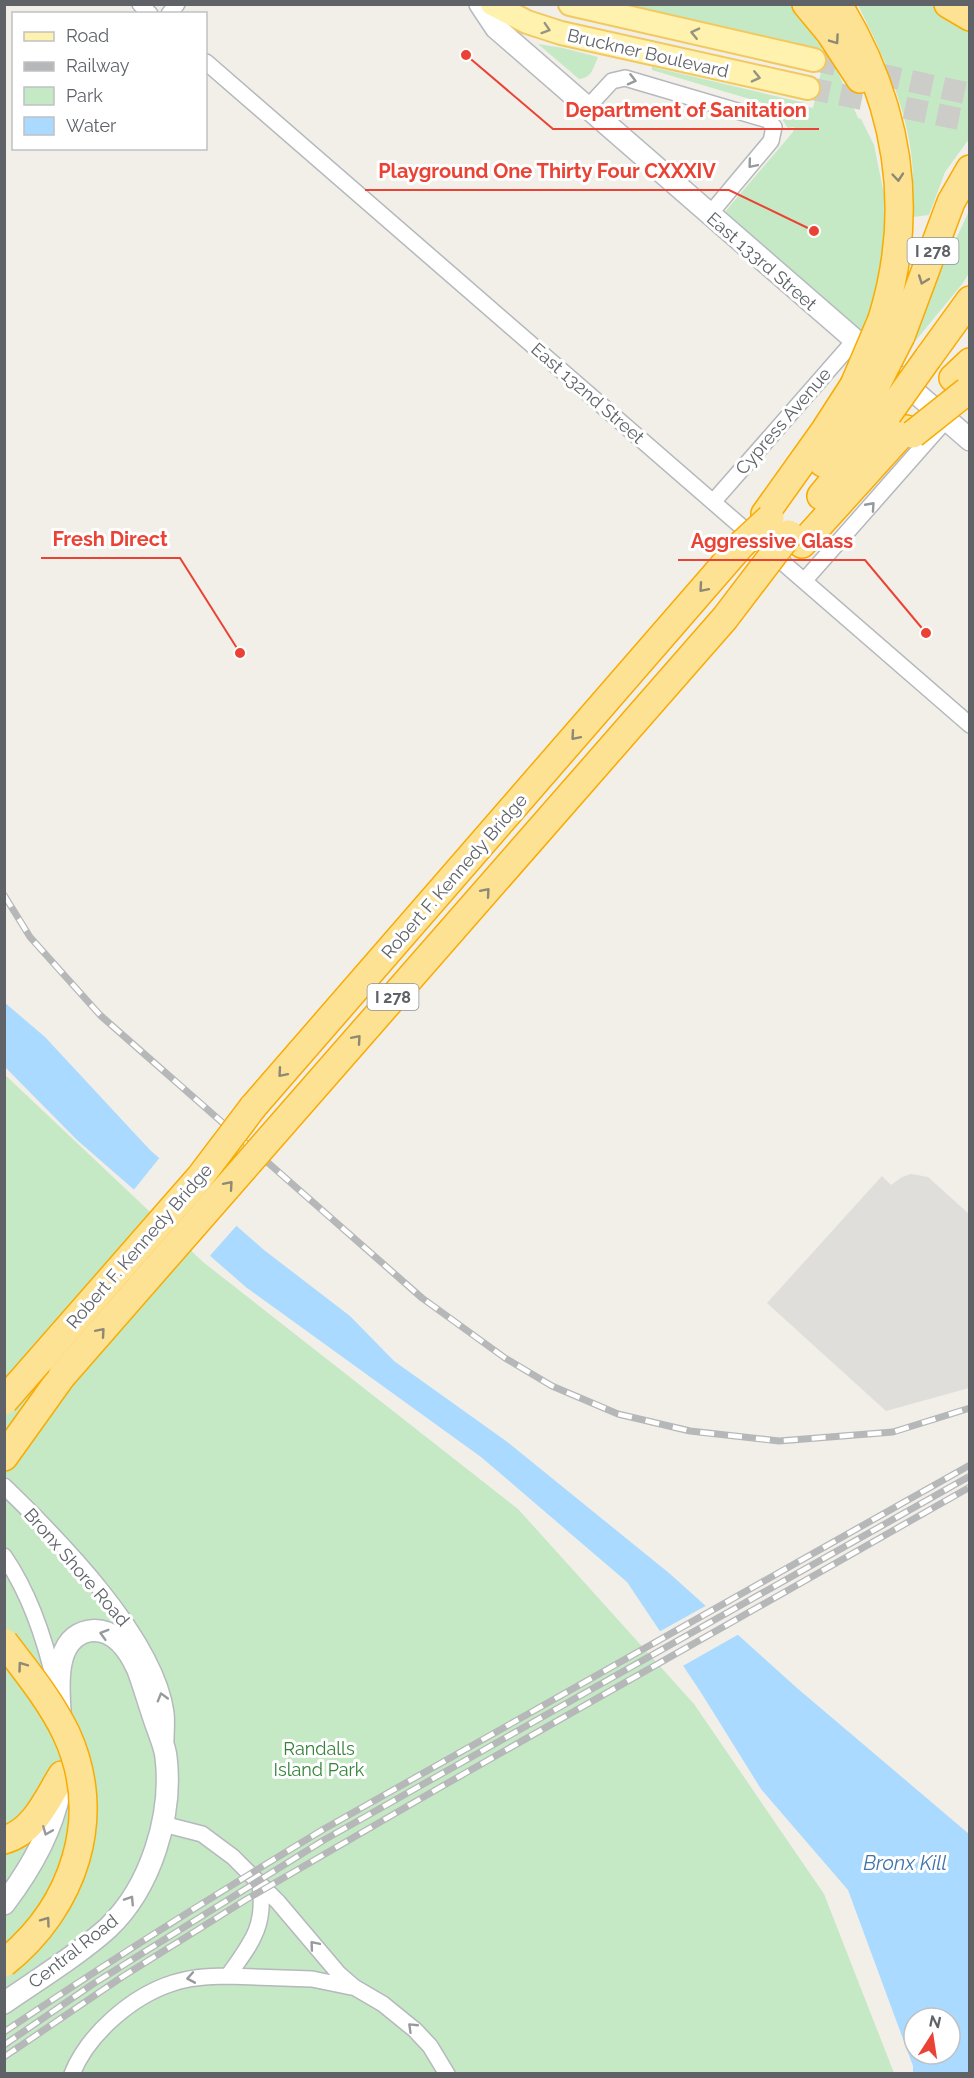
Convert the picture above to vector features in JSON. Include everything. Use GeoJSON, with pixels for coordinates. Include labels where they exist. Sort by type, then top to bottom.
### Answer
{"type":"FeatureCollection","features":[{"type":"Feature","properties":{"kind":"highway"},"geometry":{"type":"LineString","coordinates":[[806,4],[852,64],[894,147]]}},
{"type":"Feature","properties":{"kind":"highway"},"geometry":{"type":"LineString","coordinates":[[782,528],[862,477],[886,412],[892,328],[892,286],[899,241],[900,203],[894,147],[874,77],[838,4]]}},
{"type":"Feature","properties":{"kind":"highway"},"geometry":{"type":"LineString","coordinates":[[948,4],[969,17]]}},
{"type":"Feature","properties":{"kind":"highway","name":"I 278"},"geometry":{"type":"LineString","coordinates":[[892,328],[951,202],[969,169]]}},
{"type":"Feature","properties":{"kind":"highway"},"geometry":{"type":"LineString","coordinates":[[782,528],[886,412],[969,300]]}},
{"type":"Feature","properties":{"kind":"highway"},"geometry":{"type":"LineString","coordinates":[[782,528],[825,430],[886,412],[965,380]]}},
{"type":"Feature","properties":{"kind":"highway","name":"Robert F. Kennedy Bridge"},"geometry":{"type":"LineString","coordinates":[[4,1401],[200,1177],[252,1107],[742,544],[782,528]]}},
{"type":"Feature","properties":{"kind":"highway","name":"Robert F. Kennedy Bridge"},"geometry":{"type":"LineString","coordinates":[[4,1438],[62,1376],[725,618],[782,528]]}},
{"type":"Feature","properties":{"kind":"highway"},"geometry":{"type":"LineString","coordinates":[[4,1376],[187,1168],[252,1107]]}},
{"type":"Feature","properties":{"kind":"highway"},"geometry":{"type":"LineString","coordinates":[[4,1457],[62,1376]]}},
{"type":"Feature","properties":{"kind":"highway"},"geometry":{"type":"LineString","coordinates":[[4,1642],[48,1701],[66,1733],[79,1772],[83,1803],[79,1844],[72,1874],[65,1890],[39,1931],[4,1963]]}},
{"type":"Feature","properties":{"kind":"highway"},"geometry":{"type":"LineString","coordinates":[[4,1840],[18,1835],[30,1825],[62,1775]]}},
{"type":"Feature","properties":{"kind":"main road","name":"Bruckner Boulevard"},"geometry":{"type":"LineString","coordinates":[[492,4],[527,22],[561,33],[808,88]]}},
{"type":"Feature","properties":{"kind":"main road","name":"Bruckner Boulevard"},"geometry":{"type":"LineString","coordinates":[[570,4],[814,60]]}},
{"type":"Feature","properties":{"kind":"street","name":"East 133rd Street"},"geometry":{"type":"LineString","coordinates":[[480,4],[496,28],[969,440]]}},
{"type":"Feature","properties":{"kind":"street","name":"East 132nd Street"},"geometry":{"type":"LineString","coordinates":[[207,63],[969,725]]}},
{"type":"Feature","properties":{"kind":"street"},"geometry":{"type":"LineString","coordinates":[[588,108],[612,81],[626,78],[768,120],[774,127],[771,141],[710,215]]}},
{"type":"Feature","properties":{"kind":"street","name":"Cypress Avenue"},"geometry":{"type":"LineString","coordinates":[[712,502],[854,340]]}},
{"type":"Feature","properties":{"kind":"street"},"geometry":{"type":"LineString","coordinates":[[804,581],[945,421]]}},
{"type":"Feature","properties":{"kind":"street","name":"Bronx Shore Road"},"geometry":{"type":"LineString","coordinates":[[4,1486],[64,1548],[132,1631],[152,1667],[166,1712],[166,1755]]}},
{"type":"Feature","properties":{"kind":"street"},"geometry":{"type":"LineString","coordinates":[[4,1556],[13,1568],[34,1614],[48,1657],[60,1707]]}},
{"type":"Feature","properties":{"kind":"street"},"geometry":{"type":"LineString","coordinates":[[4,1904],[27,1872],[44,1839],[56,1806],[62,1775],[60,1666],[67,1646],[80,1634],[99,1630],[123,1644],[135,1665],[166,1755]]}},
{"type":"Feature","properties":{"kind":"street","name":"Central Road"},"geometry":{"type":"LineString","coordinates":[[4,2003],[96,1938],[120,1915],[137,1890],[149,1866],[163,1824],[166,1755]]}},
{"type":"Feature","properties":{"kind":"street"},"geometry":{"type":"LineString","coordinates":[[163,1824],[190,1830],[212,1840],[233,1857],[278,1902],[339,1974],[354,1987],[383,2004],[415,2030],[430,2046],[447,2073]]}},
{"type":"Feature","properties":{"kind":"street"},"geometry":{"type":"LineString","coordinates":[[228,1976],[258,1931],[262,1902],[260,1885]]}},
{"type":"Feature","properties":{"kind":"street"},"geometry":{"type":"LineString","coordinates":[[72,2073],[91,2042],[119,2015],[156,1989],[189,1978],[228,1976],[312,1979],[354,1987]]}},
{"type":"Feature","properties":{"kind":"shaded area"},"geometry":{"type":"Polygon","coordinates":[[[911,1174],[928,1177],[969,1214],[969,1388],[886,1411],[767,1303],[882,1176],[891,1185],[911,1174]]]}},
{"type":"Feature","properties":{"kind":"green space"},"geometry":{"type":"Polygon","coordinates":[[[616,5],[799,5],[828,50],[616,5]]]}},
{"type":"Feature","properties":{"kind":"green space"},"geometry":{"type":"Polygon","coordinates":[[[858,5],[969,5],[969,139],[945,172],[929,215],[913,217],[912,160],[908,133],[883,58],[858,5]]]}},
{"type":"Feature","properties":{"kind":"green space"},"geometry":{"type":"Polygon","coordinates":[[[538,44],[598,57],[587,77],[579,79],[538,44]]]}},
{"type":"Feature","properties":{"kind":"green space"},"geometry":{"type":"Polygon","coordinates":[[[830,54],[858,118],[861,119],[874,145],[885,199],[884,249],[876,299],[861,334],[724,213],[793,132],[794,127],[788,128],[777,112],[763,103],[652,70],[652,67],[805,103],[804,106],[813,108],[824,58],[830,54]]]}},
{"type":"Feature","properties":{"kind":"green space"},"geometry":{"type":"Polygon","coordinates":[[[969,211],[969,273],[907,351],[927,301],[969,211]]]}},
{"type":"Feature","properties":{"kind":"green space","name":"Randalls Island Park"},"geometry":{"type":"Polygon","coordinates":[[[4,1074],[203,1262],[518,1509],[694,1704],[824,1894],[894,2073],[5,2073],[4,1074]]]}},
{"type":"Feature","properties":{"kind":"water","name":"Bronx Kill"},"geometry":{"type":"Polygon","coordinates":[[[4,1002],[45,1037],[150,1150],[264,1250],[350,1316],[394,1361],[506,1441],[669,1573],[797,1688],[969,1834],[969,2073],[913,2073],[913,2066],[962,2066],[962,2006],[902,2006],[902,2036],[848,1890],[761,1789],[700,1691],[627,1582],[481,1457],[247,1288],[77,1140],[5,1067],[4,1002]]]}},
{"type":"Feature","properties":{"kind":"pier"},"geometry":{"type":"Polygon","coordinates":[[[161,1156],[238,1224],[208,1258],[132,1192],[161,1156]]]}},
{"type":"Feature","properties":{"kind":"pier"},"geometry":{"type":"Polygon","coordinates":[[[709,1604],[741,1633],[681,1667],[657,1633],[709,1604]]]}},
{"type":"Feature","properties":{"kind":"tunnel"},"geometry":{"type":"LineString","coordinates":[[814,60],[970,94]]}},
{"type":"Feature","properties":{"kind":"tunnel"},"geometry":{"type":"LineString","coordinates":[[808,88],[970,121]]}},
{"type":"Feature","properties":{"kind":"railway"},"geometry":{"type":"LineString","coordinates":[[4,895],[30,937],[100,1015],[422,1298],[505,1358],[552,1386],[618,1414],[690,1431],[779,1441],[893,1432],[970,1408]]}},
{"type":"Feature","properties":{"kind":"railway"},"geometry":{"type":"LineString","coordinates":[[4,2032],[163,1928],[324,1829],[970,1465]]}},
{"type":"Feature","properties":{"kind":"railway"},"geometry":{"type":"LineString","coordinates":[[4,2045],[93,1984],[324,1840],[970,1476]]}},
{"type":"Feature","properties":{"kind":"railway"},"geometry":{"type":"LineString","coordinates":[[4,2057],[122,1977],[247,1899],[970,1487]]}},
{"type":"Feature","properties":{"kind":"place","name":"Department of Sanitation"},"geometry":{"type":"Point","coordinates":[466,55]}},
{"type":"Feature","properties":{"kind":"place","name":"Playground One Thirty Four CXXXIV"},"geometry":{"type":"Point","coordinates":[814,231]}},
{"type":"Feature","properties":{"kind":"place","name":"Aggressive Glass"},"geometry":{"type":"Point","coordinates":[926,633]}},
{"type":"Feature","properties":{"kind":"place","name":"Fresh Direct"},"geometry":{"type":"Point","coordinates":[240,653]}}]}
